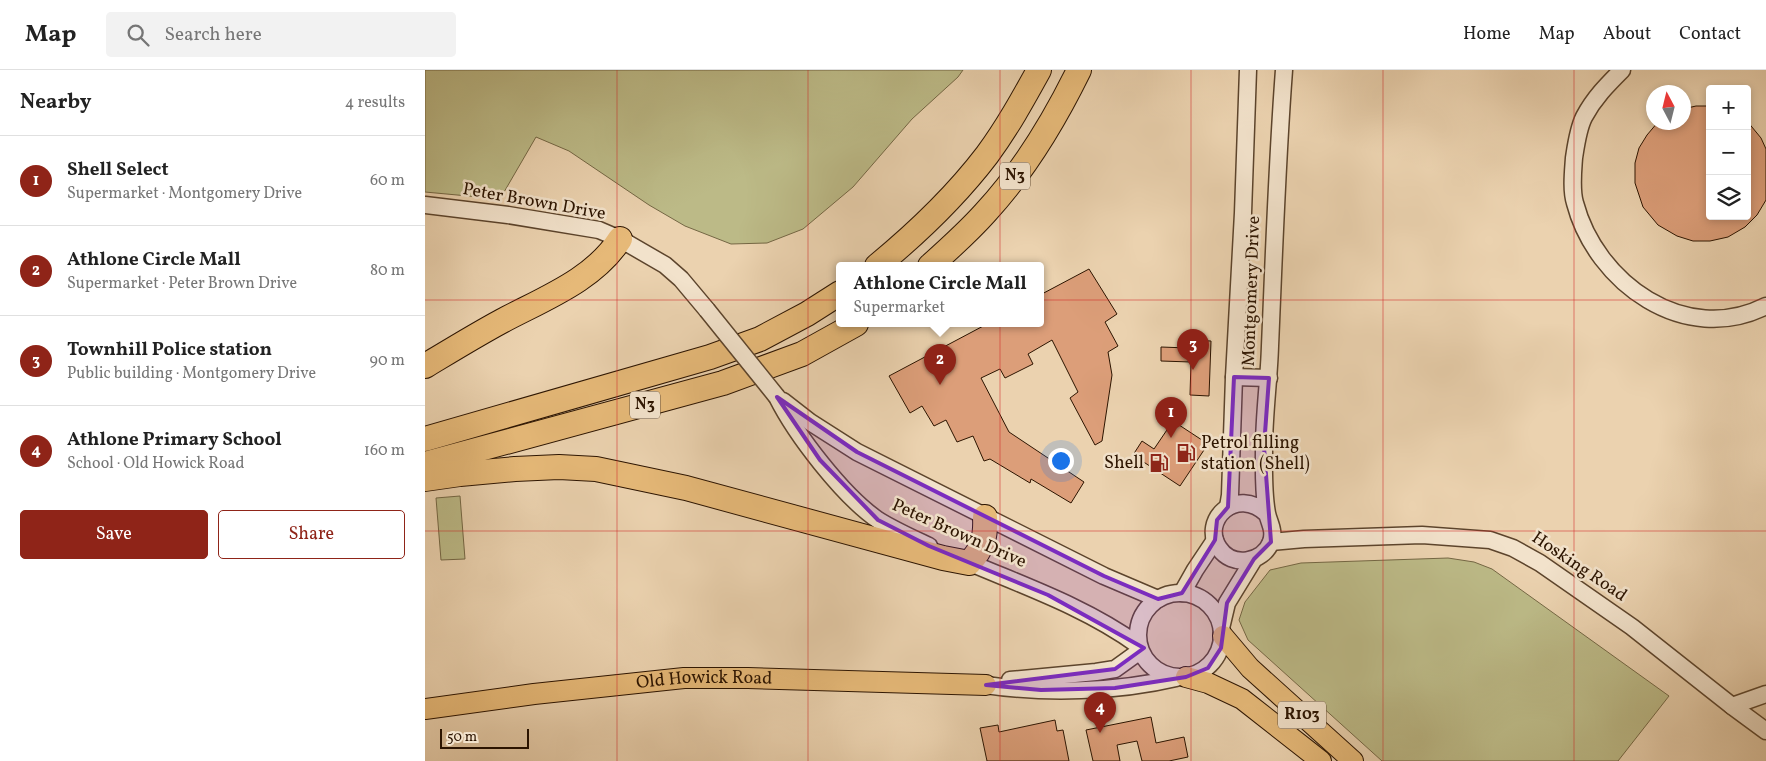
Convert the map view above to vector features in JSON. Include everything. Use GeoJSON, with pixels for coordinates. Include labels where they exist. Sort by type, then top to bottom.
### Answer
{"type":"FeatureCollection","features":[{"type":"Feature","properties":{"kind":"highway","name":"N3"},"geometry":{"type":"LineString","coordinates":[[882,262],[903,245],[948,201],[981,161],[1017,110],[1039,70]]}},
{"type":"Feature","properties":{"kind":"highway","name":"N3"},"geometry":{"type":"LineString","coordinates":[[934,262],[985,213],[1019,172],[1047,131],[1079,70]]}},
{"type":"Feature","properties":{"kind":"highway"},"geometry":{"type":"LineString","coordinates":[[425,366],[571,284],[611,254],[620,239]]}},
{"type":"Feature","properties":{"kind":"highway","name":"N3"},"geometry":{"type":"LineString","coordinates":[[425,439],[710,357],[760,339],[807,314],[836,296]]}},
{"type":"Feature","properties":{"kind":"highway","name":"N3"},"geometry":{"type":"LineString","coordinates":[[425,464],[723,384],[802,354],[852,327]]}},
{"type":"Feature","properties":{"kind":"highway"},"geometry":{"type":"LineString","coordinates":[[425,479],[515,468],[559,467],[596,469],[685,488],[943,558],[969,563],[984,543],[985,517]]}},
{"type":"Feature","properties":{"kind":"main road","name":"R103"},"geometry":{"type":"LineString","coordinates":[[1222,630],[1250,668],[1353,761]]}},
{"type":"Feature","properties":{"kind":"main road","name":"Old Howick Road"},"geometry":{"type":"LineString","coordinates":[[425,709],[534,694],[684,678],[985,685]]}},
{"type":"Feature","properties":{"kind":"main road","name":"R103"},"geometry":{"type":"LineString","coordinates":[[1181,678],[1207,683],[1241,699],[1321,761]]}},
{"type":"Feature","properties":{"kind":"street","name":"Montgomery Drive"},"geometry":{"type":"LineString","coordinates":[[1228,507],[1243,213],[1248,70]]}},
{"type":"Feature","properties":{"kind":"street","name":"Montgomery Drive"},"geometry":{"type":"LineString","coordinates":[[1269,518],[1265,492],[1264,447],[1269,378],[1283,70]]}},
{"type":"Feature","properties":{"kind":"street"},"geometry":{"type":"LineString","coordinates":[[1622,70],[1599,93],[1583,119],[1576,144],[1573,166],[1574,201],[1582,225],[1595,250],[1618,278],[1652,303],[1674,312],[1707,318],[1736,316],[1766,306]]}},
{"type":"Feature","properties":{"kind":"street","name":"Peter Brown Drive"},"geometry":{"type":"LineString","coordinates":[[425,205],[508,215],[599,230],[620,239],[665,265],[681,279],[777,397],[786,414],[820,460],[859,504],[878,520],[901,533],[1048,595],[1100,620],[1120,632],[1139,648]]}},
{"type":"Feature","properties":{"kind":"street"},"geometry":{"type":"LineString","coordinates":[[1234,376],[1269,378]]}},
{"type":"Feature","properties":{"kind":"street","name":"Peter Brown Drive"},"geometry":{"type":"LineString","coordinates":[[777,397],[810,422],[857,452],[1104,576],[1158,598]]}},
{"type":"Feature","properties":{"kind":"street"},"geometry":{"type":"LineString","coordinates":[[1269,518],[1273,532],[1271,542],[1264,553],[1254,559],[1234,560],[1219,548],[1215,540],[1214,529],[1217,520],[1228,507],[1238,503],[1249,503],[1259,507],[1269,518],[1304,539]]}},
{"type":"Feature","properties":{"kind":"street","name":"Hosking Road"},"geometry":{"type":"LineString","coordinates":[[1271,542],[1422,535],[1490,540],[1513,548],[1540,563],[1632,627],[1766,731]]}},
{"type":"Feature","properties":{"kind":"street"},"geometry":{"type":"LineString","coordinates":[[1139,648],[1137,631],[1141,618],[1148,607],[1158,598],[1182,593],[1215,540]]}},
{"type":"Feature","properties":{"kind":"street"},"geometry":{"type":"LineString","coordinates":[[1181,678],[1198,674],[1208,668],[1216,658],[1221,648],[1227,603],[1254,559]]}},
{"type":"Feature","properties":{"kind":"street","name":"R103"},"geometry":{"type":"LineString","coordinates":[[1182,593],[1195,595],[1207,602],[1216,612],[1222,630]]}},
{"type":"Feature","properties":{"kind":"street","name":"R103"},"geometry":{"type":"LineString","coordinates":[[1139,648],[1146,661],[1154,669],[1164,675],[1181,678]]}},
{"type":"Feature","properties":{"kind":"street","name":"Old Howick Road"},"geometry":{"type":"LineString","coordinates":[[985,685],[1115,669],[1139,648]]}},
{"type":"Feature","properties":{"kind":"street","name":"Old Howick Road"},"geometry":{"type":"LineString","coordinates":[[985,685],[1010,689],[1105,688],[1150,684],[1181,678]]}},
{"type":"Feature","properties":{"kind":"street"},"geometry":{"type":"LineString","coordinates":[[1732,706],[1766,694]]}},
{"type":"Feature","properties":{"kind":"highlighted area"},"geometry":{"type":"Polygon","coordinates":[[[1234,377],[1269,378],[1264,447],[1271,542],[1254,559],[1227,603],[1221,648],[1208,668],[1186,677],[1115,688],[1041,690],[986,685],[1115,669],[1144,648],[1048,595],[929,546],[878,520],[820,460],[777,397],[857,452],[1104,576],[1158,599],[1182,593],[1215,540],[1217,520],[1228,507],[1234,377]]]}},
{"type":"Feature","properties":{"kind":"shaded area"},"geometry":{"type":"Polygon","coordinates":[[[425,70],[963,70],[958,77],[912,119],[853,187],[803,229],[767,243],[731,244],[685,226],[649,205],[569,151],[536,137],[500,199],[425,192],[425,70]]]}},
{"type":"Feature","properties":{"kind":"shaded area"},"geometry":{"type":"Polygon","coordinates":[[[460,496],[465,559],[441,560],[436,498],[460,496]]]}},
{"type":"Feature","properties":{"kind":"shaded area"},"geometry":{"type":"Polygon","coordinates":[[[1448,558],[1474,562],[1492,569],[1669,696],[1618,761],[1382,761],[1248,640],[1239,620],[1245,602],[1270,570],[1301,563],[1448,558]]]}},
{"type":"Feature","properties":{"kind":"building"},"geometry":{"type":"Polygon","coordinates":[[[1706,106],[1706,220],[1751,220],[1751,126],[1761,138],[1766,149],[1766,200],[1757,215],[1745,227],[1728,237],[1710,241],[1693,241],[1677,236],[1658,225],[1643,207],[1635,183],[1635,163],[1639,148],[1647,135],[1651,130],[1691,130],[1691,107],[1706,106]]]}},
{"type":"Feature","properties":{"kind":"building"},"geometry":{"type":"Polygon","coordinates":[[[1089,269],[1117,314],[1105,322],[1118,346],[1108,352],[1112,375],[1102,441],[1095,445],[1070,398],[1078,392],[1052,340],[1028,354],[1033,364],[1005,378],[1000,369],[981,378],[1009,432],[1084,482],[1071,503],[1031,479],[1030,483],[990,459],[984,461],[973,436],[957,442],[946,420],[934,426],[922,406],[910,413],[889,376],[981,327],[1044,327],[1044,293],[1089,269]]]}},
{"type":"Feature","properties":{"kind":"building"},"geometry":{"type":"Polygon","coordinates":[[[1188,340],[1211,341],[1209,396],[1190,395],[1191,362],[1161,361],[1161,347],[1188,348],[1188,340]]]}},
{"type":"Feature","properties":{"kind":"building","name":"Petrol filling station (Shell)"},"geometry":{"type":"Polygon","coordinates":[[[1173,421],[1208,444],[1180,486],[1133,455],[1142,441],[1154,449],[1173,421]]]}},
{"type":"Feature","properties":{"kind":"building"},"geometry":{"type":"Polygon","coordinates":[[[1151,717],[1156,743],[1184,737],[1188,757],[1169,761],[1142,761],[1137,741],[1117,745],[1120,761],[1093,761],[1086,730],[1151,717]]]}},
{"type":"Feature","properties":{"kind":"building"},"geometry":{"type":"Polygon","coordinates":[[[1055,720],[1057,731],[1063,730],[1069,761],[987,761],[980,728],[998,725],[999,732],[1055,720]]]}},
{"type":"Feature","properties":{"kind":"place","name":"Townhill Police station"},"geometry":{"type":"Point","coordinates":[1193,370]}},
{"type":"Feature","properties":{"kind":"place","name":"Athlone Circle Mall"},"geometry":{"type":"Point","coordinates":[940,385]}},
{"type":"Feature","properties":{"kind":"place","name":"Shell Select"},"geometry":{"type":"Point","coordinates":[1171,438]}},
{"type":"Feature","properties":{"kind":"place","name":"Petrol filling station (Shell)"},"geometry":{"type":"Point","coordinates":[1186,453]}},
{"type":"Feature","properties":{"kind":"place","name":"Shell"},"geometry":{"type":"Point","coordinates":[1159,463]}},
{"type":"Feature","properties":{"kind":"place","name":"Athlone Primary School"},"geometry":{"type":"Point","coordinates":[1100,733]}}]}
